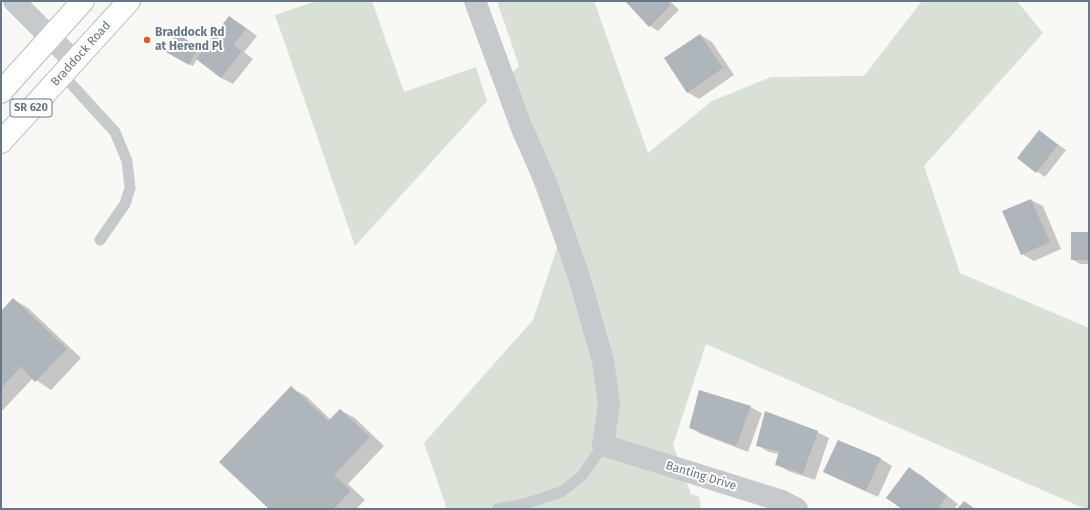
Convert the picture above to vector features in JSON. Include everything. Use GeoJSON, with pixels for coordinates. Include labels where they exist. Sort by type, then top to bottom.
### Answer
{"type":"FeatureCollection","features":[{"type":"Feature","properties":{"kind":"main road","name":"SR 620"},"geometry":{"type":"LineString","coordinates":[[1,92],[83,1]]}},
{"type":"Feature","properties":{"kind":"main road","name":"Braddock Road"},"geometry":{"type":"LineString","coordinates":[[1,142],[129,1]]}},
{"type":"Feature","properties":{"kind":"street"},"geometry":{"type":"LineString","coordinates":[[14,1],[50,37],[68,68]]}},
{"type":"Feature","properties":{"kind":"street"},"geometry":{"type":"LineString","coordinates":[[474,1],[522,126],[548,184],[579,277],[603,361],[609,404],[603,445]]}},
{"type":"Feature","properties":{"kind":"street","name":"Banting Drive"},"geometry":{"type":"LineString","coordinates":[[603,445],[782,501],[797,509]]}},
{"type":"Feature","properties":{"kind":"lane"},"geometry":{"type":"LineString","coordinates":[[68,68],[115,132],[128,162],[130,188],[125,204],[100,240]]}},
{"type":"Feature","properties":{"kind":"lane"},"geometry":{"type":"LineString","coordinates":[[498,509],[528,503],[561,492],[582,476],[603,445]]}},
{"type":"Feature","properties":{"kind":"shaded area"},"geometry":{"type":"Polygon","coordinates":[[[316,1],[372,1],[404,92],[476,67],[487,101],[355,246],[275,15],[316,1]]]}},
{"type":"Feature","properties":{"kind":"shaded area"},"geometry":{"type":"Polygon","coordinates":[[[497,1],[594,1],[648,153],[712,101],[771,77],[864,76],[922,1],[1017,1],[1043,33],[924,166],[960,273],[1089,328],[1089,509],[706,344],[673,445],[691,494],[699,497],[701,509],[447,509],[424,443],[533,320],[557,248],[499,88],[519,66],[497,1]]]}},
{"type":"Feature","properties":{"kind":"building"},"geometry":{"type":"Polygon","coordinates":[[[625,1],[667,1],[671,5],[649,27],[625,1]]]}},
{"type":"Feature","properties":{"kind":"building"},"geometry":{"type":"Polygon","coordinates":[[[229,16],[246,29],[233,45],[242,51],[221,78],[196,59],[229,16]]]}},
{"type":"Feature","properties":{"kind":"building"},"geometry":{"type":"Polygon","coordinates":[[[176,34],[199,46],[189,65],[166,52],[176,34]]]}},
{"type":"Feature","properties":{"kind":"building"},"geometry":{"type":"Polygon","coordinates":[[[700,34],[723,68],[687,93],[664,58],[700,34]]]}},
{"type":"Feature","properties":{"kind":"building"},"geometry":{"type":"Polygon","coordinates":[[[1039,130],[1058,145],[1036,173],[1017,158],[1039,130]]]}},
{"type":"Feature","properties":{"kind":"building"},"geometry":{"type":"Polygon","coordinates":[[[1031,199],[1050,242],[1021,255],[1002,211],[1031,199]]]}},
{"type":"Feature","properties":{"kind":"building"},"geometry":{"type":"Polygon","coordinates":[[[1071,232],[1089,232],[1089,260],[1071,260],[1071,232]]]}},
{"type":"Feature","properties":{"kind":"building"},"geometry":{"type":"Polygon","coordinates":[[[13,298],[67,349],[35,382],[21,367],[1,388],[1,311],[13,298]]]}},
{"type":"Feature","properties":{"kind":"building"},"geometry":{"type":"Polygon","coordinates":[[[291,386],[328,421],[340,409],[370,437],[334,475],[351,491],[333,509],[269,509],[219,462],[291,386]]]}},
{"type":"Feature","properties":{"kind":"building"},"geometry":{"type":"Polygon","coordinates":[[[699,390],[751,406],[736,446],[689,428],[699,390]]]}},
{"type":"Feature","properties":{"kind":"building"},"geometry":{"type":"Polygon","coordinates":[[[765,411],[818,431],[803,474],[775,465],[779,451],[756,446],[765,411]]]}},
{"type":"Feature","properties":{"kind":"building"},"geometry":{"type":"Polygon","coordinates":[[[838,440],[881,458],[866,491],[823,472],[838,440]]]}},
{"type":"Feature","properties":{"kind":"building"},"geometry":{"type":"Polygon","coordinates":[[[909,467],[947,496],[938,509],[902,509],[886,498],[909,467]]]}},
{"type":"Feature","properties":{"kind":"building"},"geometry":{"type":"Polygon","coordinates":[[[964,501],[975,509],[957,509],[964,501]]]}},
{"type":"Feature","properties":{"kind":"place","name":"Braddock Rd at Herend Pl"},"geometry":{"type":"Point","coordinates":[147,40]}}]}
